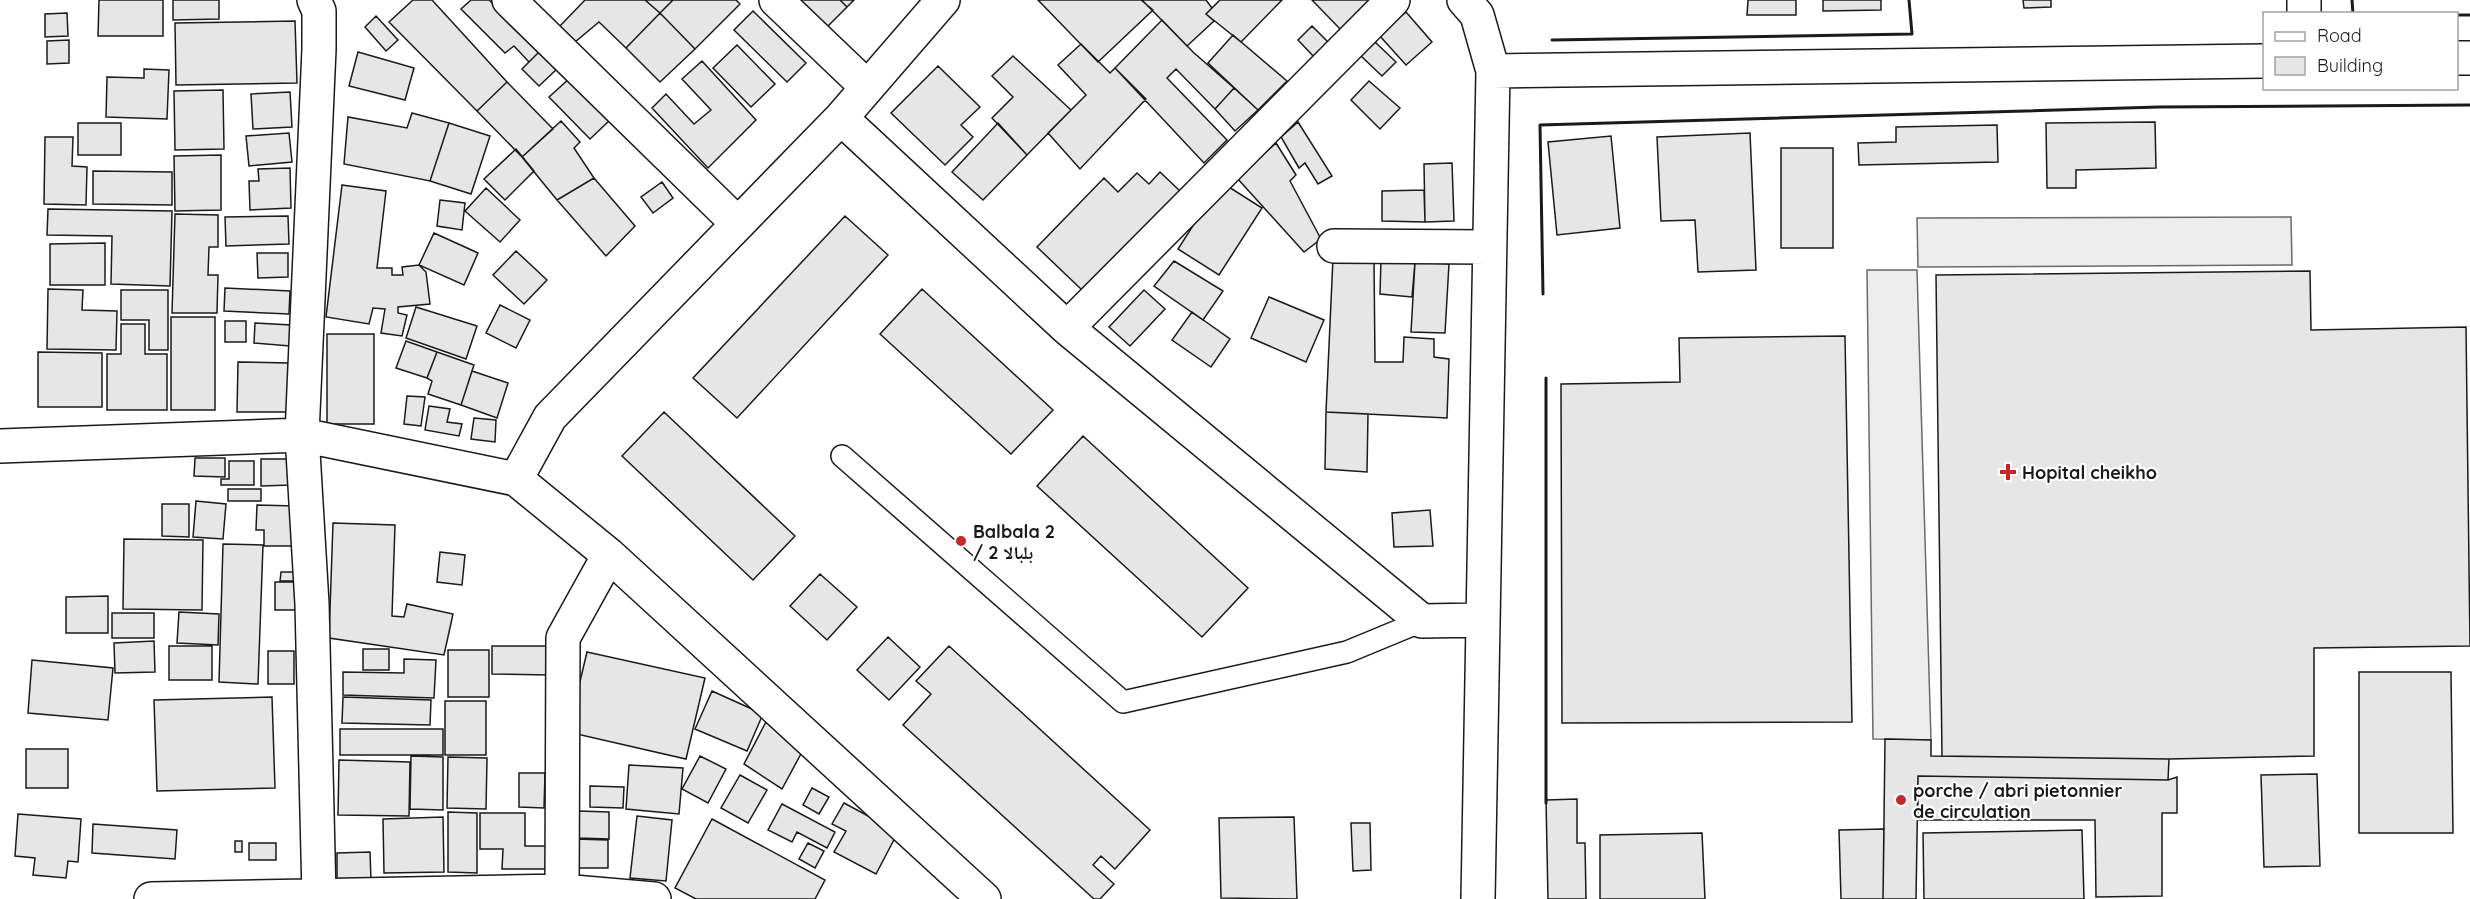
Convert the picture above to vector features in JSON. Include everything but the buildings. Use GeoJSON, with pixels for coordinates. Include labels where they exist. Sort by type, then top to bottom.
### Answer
{"type":"FeatureCollection","features":[{"type":"Feature","properties":{"kind":"street"},"geometry":{"type":"LineString","coordinates":[[314,0],[319,11],[319,49],[302,435],[312,604],[319,896]]}},
{"type":"Feature","properties":{"kind":"street"},"geometry":{"type":"LineString","coordinates":[[509,0],[738,224]]}},
{"type":"Feature","properties":{"kind":"street"},"geometry":{"type":"LineString","coordinates":[[776,0],[867,87]]}},
{"type":"Feature","properties":{"kind":"street"},"geometry":{"type":"LineString","coordinates":[[516,479],[550,417],[841,118],[943,0]]}},
{"type":"Feature","properties":{"kind":"street"},"geometry":{"type":"LineString","coordinates":[[1067,328],[1393,0]]}},
{"type":"Feature","properties":{"kind":"street"},"geometry":{"type":"LineString","coordinates":[[1464,0],[1477,15],[1493,71],[1478,899]]}},
{"type":"Feature","properties":{"kind":"street"},"geometry":{"type":"LineString","coordinates":[[1493,71],[2263,61]]}},
{"type":"Feature","properties":{"kind":"street"},"geometry":{"type":"LineString","coordinates":[[841,118],[1067,328],[1422,621],[1482,620]]}},
{"type":"Feature","properties":{"kind":"street"},"geometry":{"type":"LineString","coordinates":[[1334,246],[1489,247]]}},
{"type":"Feature","properties":{"kind":"street"},"geometry":{"type":"LineString","coordinates":[[0,446],[302,435],[516,479],[609,555],[984,899]]}},
{"type":"Feature","properties":{"kind":"street"},"geometry":{"type":"LineString","coordinates":[[562,891],[563,638],[609,555]]}},
{"type":"Feature","properties":{"kind":"street"},"geometry":{"type":"LineString","coordinates":[[151,899],[562,891],[654,899]]}},
{"type":"Feature","properties":{"kind":"lane"},"geometry":{"type":"LineString","coordinates":[[842,456],[1123,702],[1347,652],[1422,621]]}},
{"type":"Feature","properties":{"kind":"shaded area"},"geometry":{"type":"Polygon","coordinates":[[[2291,217],[2292,265],[1918,267],[1917,218],[2291,217]]]}},
{"type":"Feature","properties":{"kind":"shaded area"},"geometry":{"type":"Polygon","coordinates":[[[1867,270],[1917,270],[1931,740],[1873,739],[1867,270]]]}},
{"type":"Feature","properties":{"kind":"wall"},"geometry":{"type":"LineString","coordinates":[[1552,40],[1912,34],[1909,0]]}},
{"type":"Feature","properties":{"kind":"wall"},"geometry":{"type":"LineString","coordinates":[[2352,0],[2353,12]]}},
{"type":"Feature","properties":{"kind":"wall"},"geometry":{"type":"LineString","coordinates":[[2458,15],[2470,15]]}},
{"type":"Feature","properties":{"kind":"wall"},"geometry":{"type":"LineString","coordinates":[[1543,294],[1540,125],[2159,107],[2470,105]]}},
{"type":"Feature","properties":{"kind":"wall"},"geometry":{"type":"LineString","coordinates":[[1546,378],[1546,803]]}},
{"type":"Feature","properties":{"kind":"place","name":"Hopital cheikho"},"geometry":{"type":"Point","coordinates":[2008,472]}},
{"type":"Feature","properties":{"kind":"place","name":"Balbala 2 / بلبالا 2"},"geometry":{"type":"Point","coordinates":[961,541]}},
{"type":"Feature","properties":{"kind":"place","name":"porche / abri pietonnier de circulation"},"geometry":{"type":"Point","coordinates":[1901,800]}}]}
